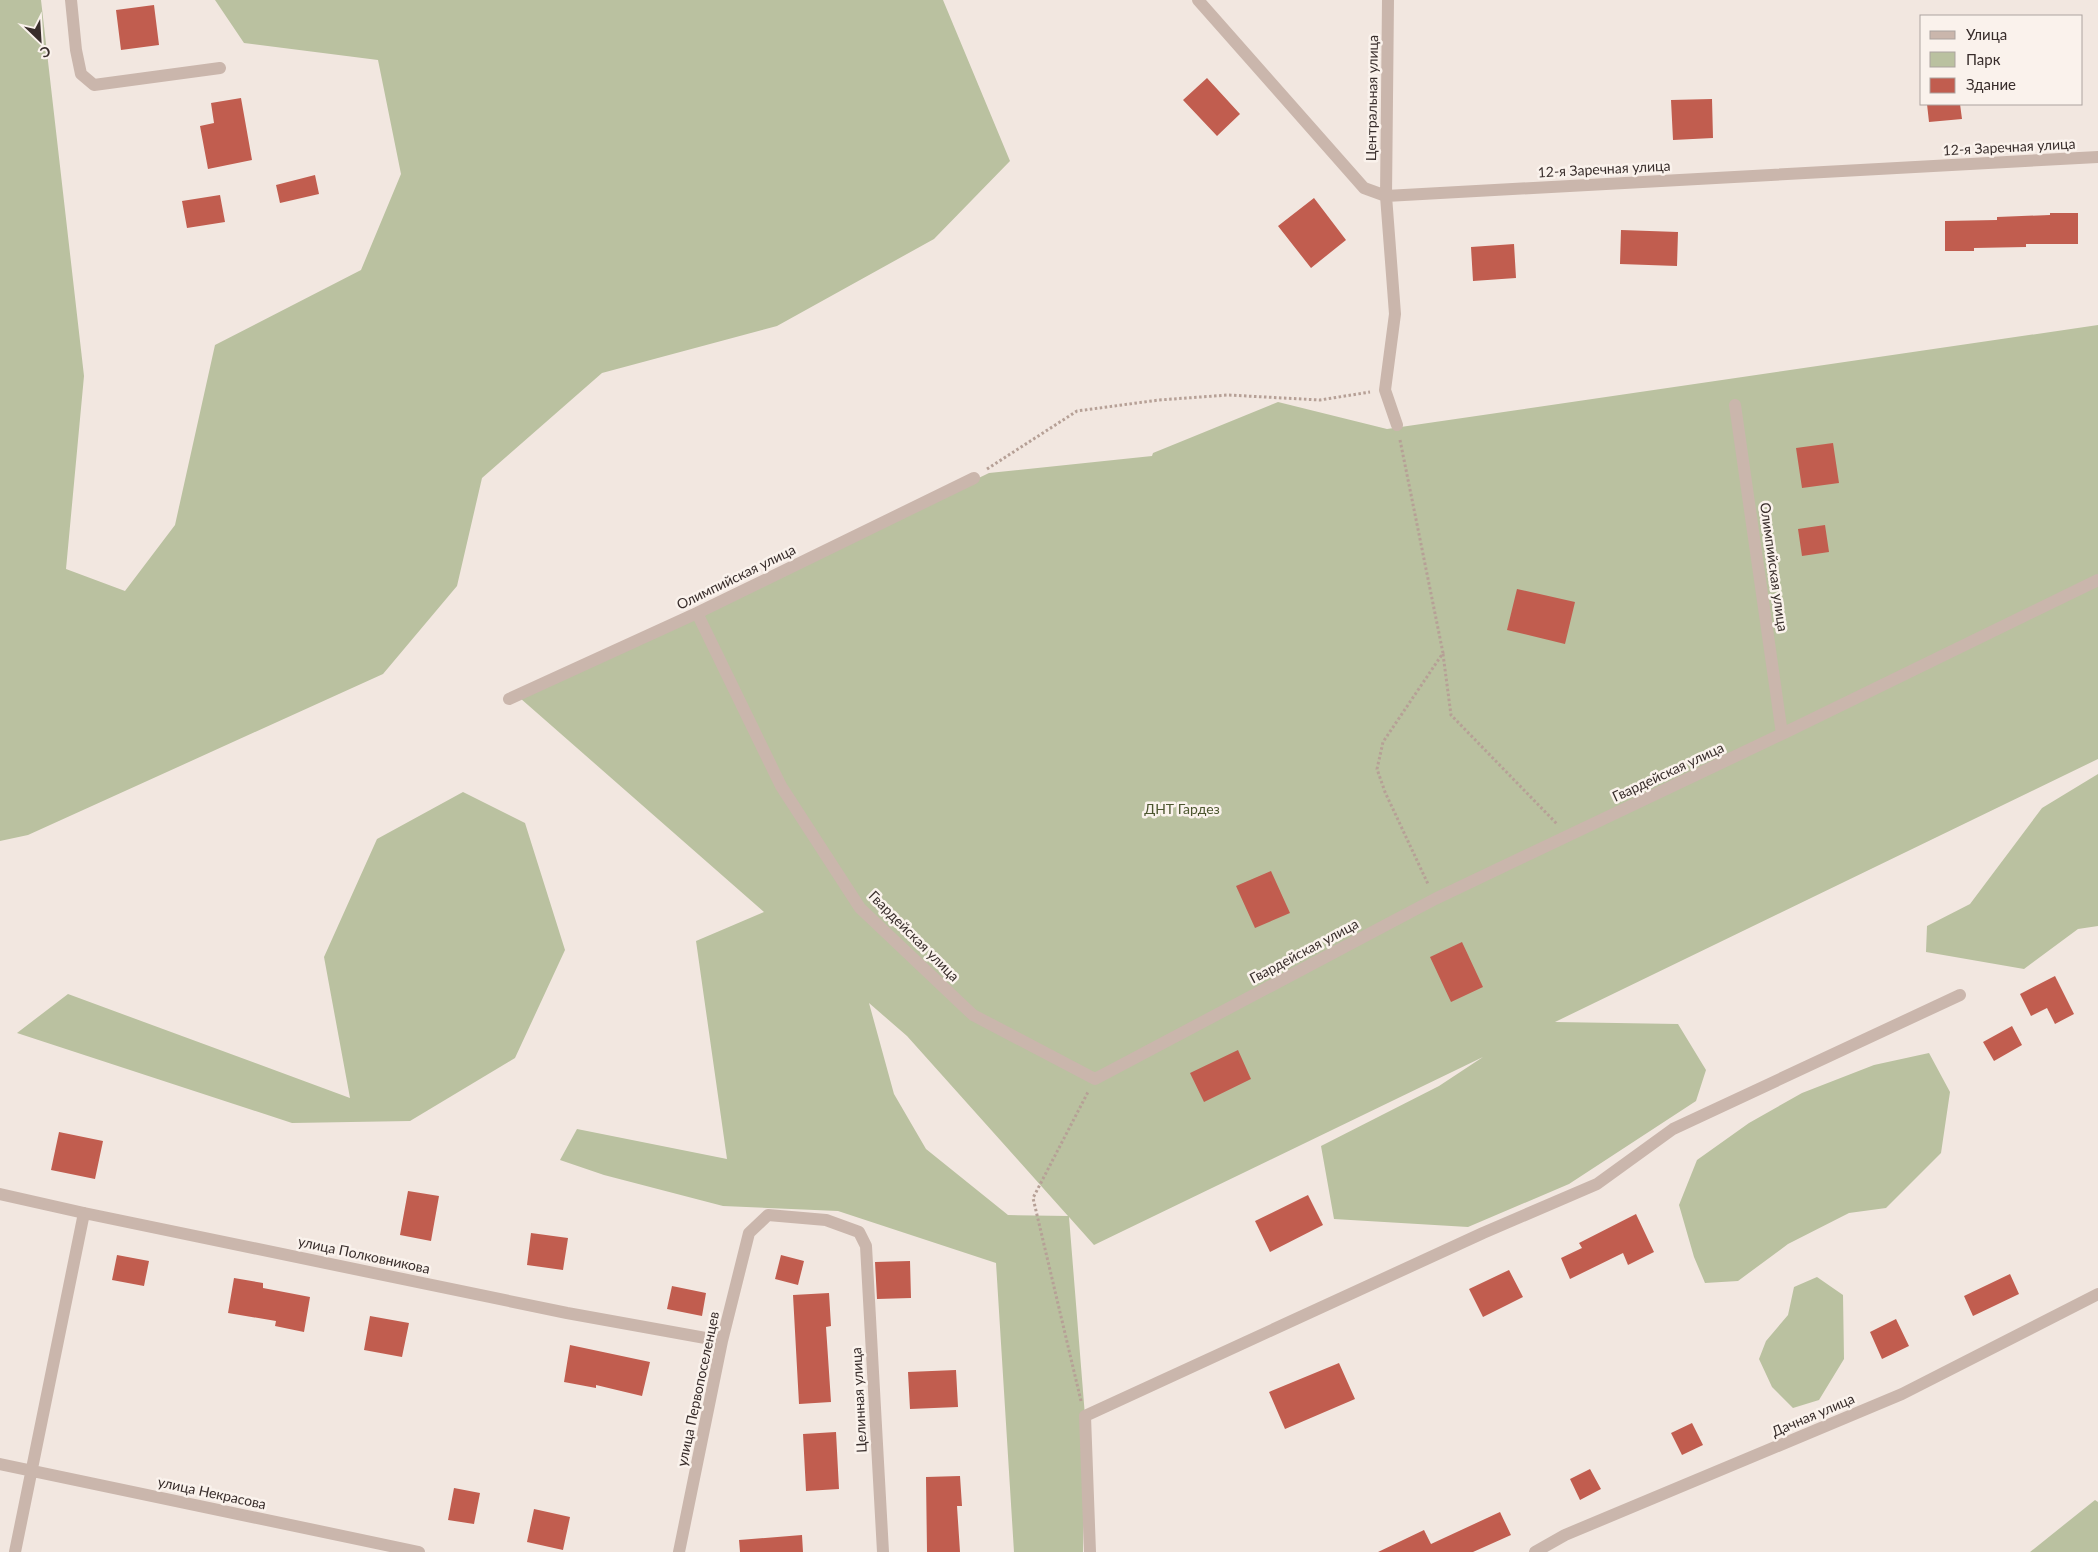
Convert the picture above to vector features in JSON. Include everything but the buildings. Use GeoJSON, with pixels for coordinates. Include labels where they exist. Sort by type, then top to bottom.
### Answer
{"type":"FeatureCollection","features":[{"type":"Feature","properties":{"kind":"street"},"geometry":{"type":"LineString","coordinates":[[71,0],[76,50],[82,74],[94,85],[220,68]]}},
{"type":"Feature","properties":{"kind":"street","name":"12-я Заречная улица"},"geometry":{"type":"LineString","coordinates":[[1198,0],[1364,188],[1386,196],[2098,157]]}},
{"type":"Feature","properties":{"kind":"street","name":"Центральная улица"},"geometry":{"type":"LineString","coordinates":[[1385,390],[1395,314],[1386,196],[1388,0]]}},
{"type":"Feature","properties":{"kind":"street"},"geometry":{"type":"LineString","coordinates":[[1385,390],[1397,425]]}},
{"type":"Feature","properties":{"kind":"street","name":"Олимпийская улица"},"geometry":{"type":"LineString","coordinates":[[1736,405],[1782,734]]}},
{"type":"Feature","properties":{"kind":"street","name":"Олимпийская улица"},"geometry":{"type":"LineString","coordinates":[[509,700],[697,613],[974,478]]}},
{"type":"Feature","properties":{"kind":"street","name":"Гвардейская улица"},"geometry":{"type":"LineString","coordinates":[[697,613],[781,786],[860,908],[973,1015],[1095,1079],[1435,899],[1782,734],[2098,580]]}},
{"type":"Feature","properties":{"kind":"street"},"geometry":{"type":"LineString","coordinates":[[1090,1552],[1085,1416],[1483,1233],[1597,1184],[1673,1129],[1960,994]]}},
{"type":"Feature","properties":{"kind":"street","name":"улица Полковникова"},"geometry":{"type":"LineString","coordinates":[[0,1194],[568,1313],[722,1341]]}},
{"type":"Feature","properties":{"kind":"street"},"geometry":{"type":"LineString","coordinates":[[15,1552],[60,1341],[84,1213]]}},
{"type":"Feature","properties":{"kind":"street","name":"Целинная улица"},"geometry":{"type":"LineString","coordinates":[[749,1233],[768,1215],[826,1220],[859,1232],[866,1246],[883,1552]]}},
{"type":"Feature","properties":{"kind":"street","name":"улица Первопоселенцев"},"geometry":{"type":"LineString","coordinates":[[679,1552],[722,1341],[749,1233]]}},
{"type":"Feature","properties":{"kind":"street","name":"Дачная улица"},"geometry":{"type":"LineString","coordinates":[[1535,1552],[1565,1535],[1902,1394],[2098,1294]]}},
{"type":"Feature","properties":{"kind":"street","name":"улица Некрасова"},"geometry":{"type":"LineString","coordinates":[[0,1464],[418,1552]]}},
{"type":"Feature","properties":{"kind":"path"},"geometry":{"type":"LineString","coordinates":[[974,478],[1078,411],[1159,400],[1228,395],[1320,400],[1385,390]]}},
{"type":"Feature","properties":{"kind":"path"},"geometry":{"type":"LineString","coordinates":[[1397,425],[1443,653],[1452,714],[1568,836]]}},
{"type":"Feature","properties":{"kind":"path"},"geometry":{"type":"LineString","coordinates":[[1435,899],[1385,792],[1377,769],[1383,742],[1443,653]]}},
{"type":"Feature","properties":{"kind":"path"},"geometry":{"type":"LineString","coordinates":[[1085,1416],[1033,1198],[1095,1079]]}},
{"type":"Feature","properties":{"kind":"green space"},"geometry":{"type":"Polygon","coordinates":[[[0,0],[41,0],[84,376],[66,569],[125,591],[175,525],[215,345],[361,270],[401,174],[378,60],[244,43],[215,0],[943,0],[1010,161],[934,239],[777,326],[602,373],[482,478],[457,586],[383,674],[28,835],[0,841],[0,0]]]}},
{"type":"Feature","properties":{"kind":"green space","name":"ДНТ Гардез"},"geometry":{"type":"Polygon","coordinates":[[[2098,325],[2098,759],[1555,1022],[1678,1024],[1706,1070],[1696,1101],[1569,1184],[1468,1227],[1334,1219],[1321,1146],[1439,1086],[1483,1057],[1094,1245],[1069,1217],[1085,1416],[1083,1552],[1014,1552],[996,1263],[838,1211],[723,1206],[604,1175],[560,1160],[577,1129],[727,1159],[696,941],[764,912],[520,698],[989,473],[1152,456],[1153,453],[1278,402],[1387,429],[2098,325]],[[869,1003],[894,1094],[926,1149],[1008,1215],[1068,1216],[907,1036],[869,1003]]]}},
{"type":"Feature","properties":{"kind":"green space"},"geometry":{"type":"Polygon","coordinates":[[[2098,774],[2098,926],[2078,929],[2024,969],[1926,952],[1927,926],[1970,904],[2042,808],[2098,774]]]}},
{"type":"Feature","properties":{"kind":"green space"},"geometry":{"type":"Polygon","coordinates":[[[463,792],[525,823],[565,950],[515,1058],[410,1121],[292,1123],[17,1033],[68,994],[350,1098],[324,957],[377,839],[463,792]]]}},
{"type":"Feature","properties":{"kind":"green space"},"geometry":{"type":"Polygon","coordinates":[[[1929,1053],[1950,1092],[1941,1153],[1886,1208],[1849,1213],[1788,1244],[1738,1281],[1705,1283],[1694,1257],[1679,1205],[1697,1160],[1749,1123],[1802,1093],[1874,1065],[1929,1053]]]}},
{"type":"Feature","properties":{"kind":"green space"},"geometry":{"type":"Polygon","coordinates":[[[1817,1277],[1843,1295],[1844,1359],[1819,1400],[1793,1408],[1772,1387],[1759,1359],[1766,1341],[1788,1315],[1794,1287],[1817,1277]]]}},
{"type":"Feature","properties":{"kind":"green space"},"geometry":{"type":"Polygon","coordinates":[[[2095,1500],[2098,1502],[2098,1552],[2030,1552],[2095,1500]]]}}]}
